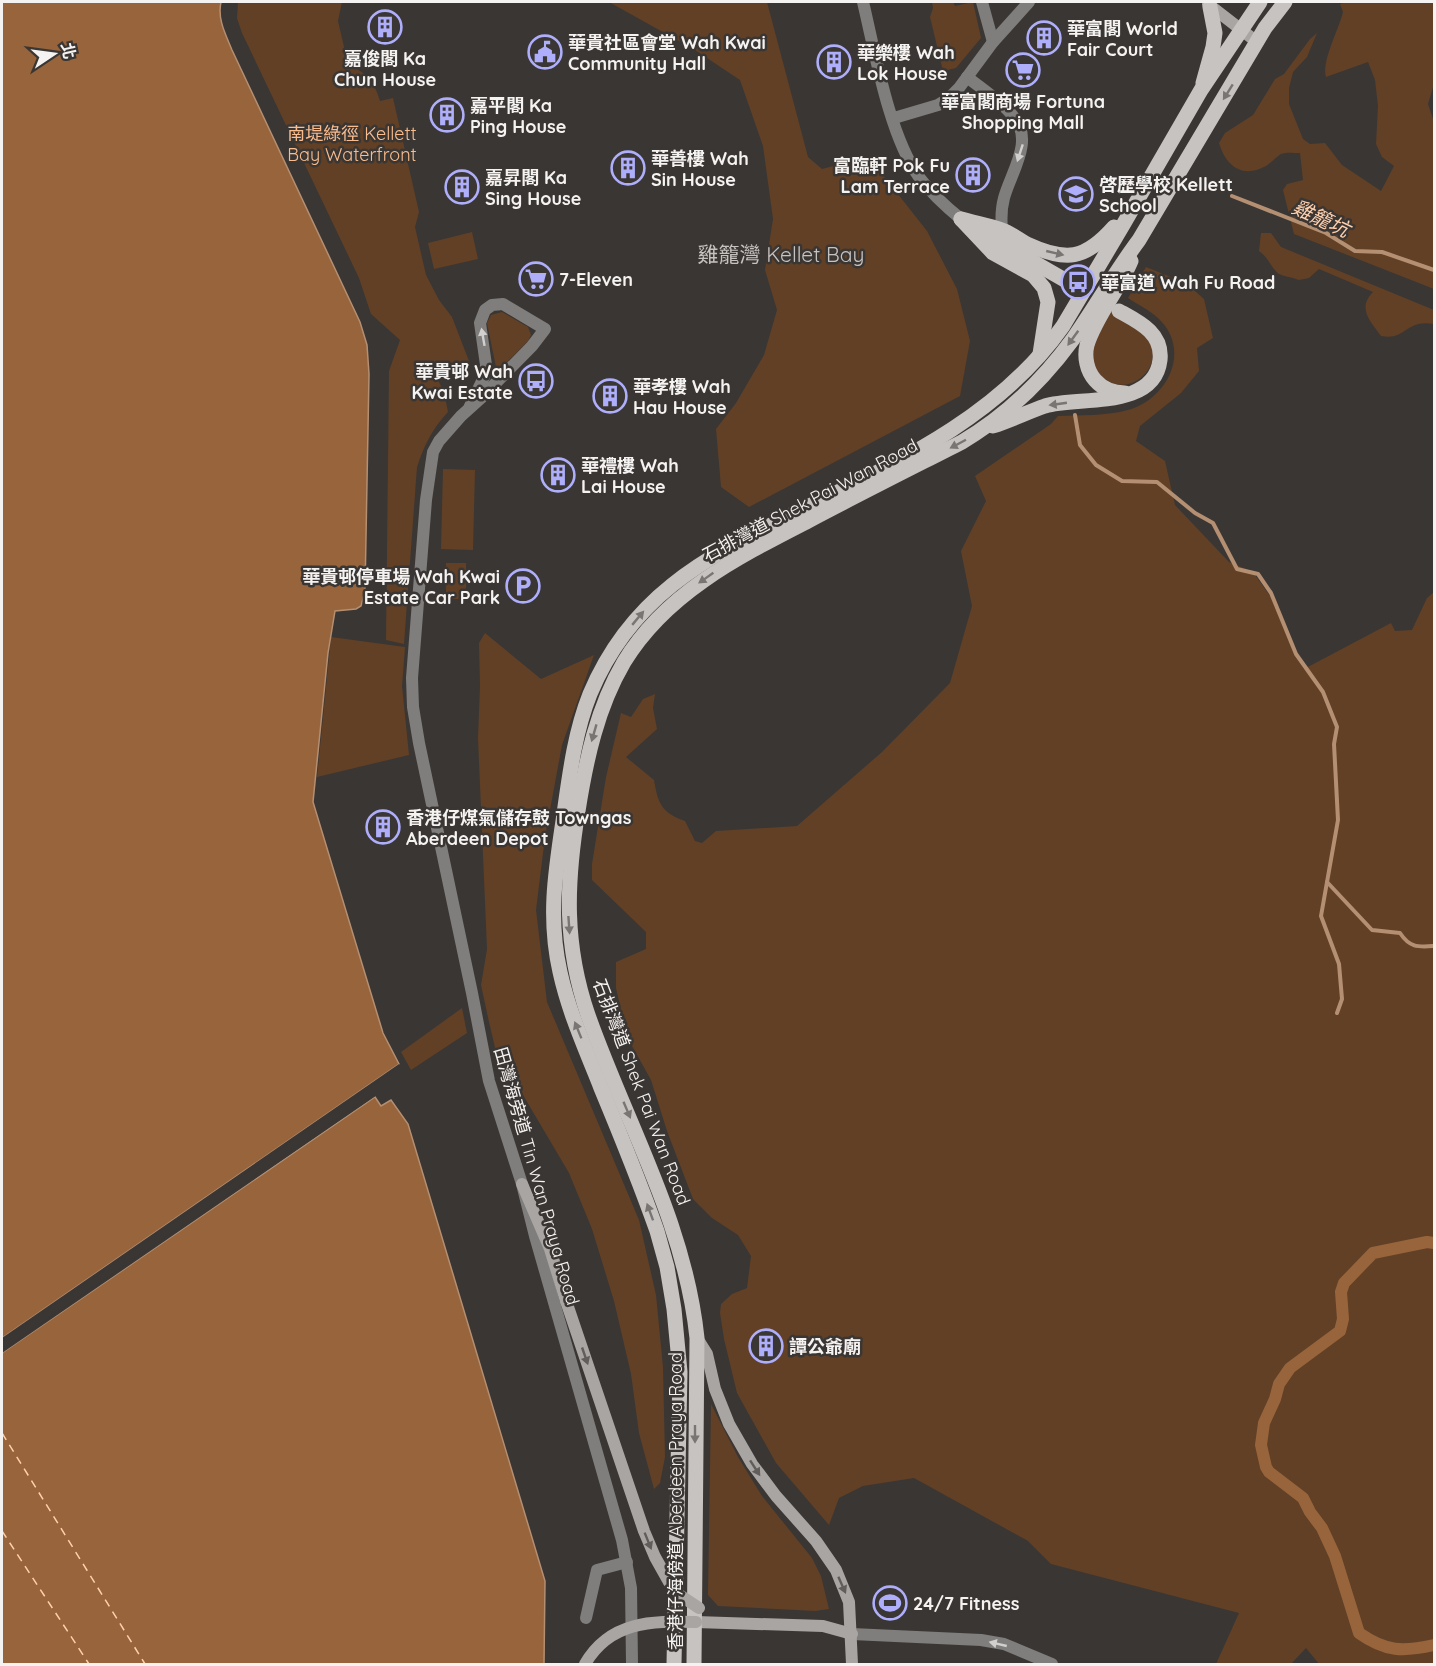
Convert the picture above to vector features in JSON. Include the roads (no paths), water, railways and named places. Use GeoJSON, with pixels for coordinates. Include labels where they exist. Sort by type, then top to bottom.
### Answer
{"type":"FeatureCollection","features":[{"type":"Feature","properties":{"kind":"main road"},"geometry":{"type":"LineString","coordinates":[[1201,90],[1260,2]]}},
{"type":"Feature","properties":{"kind":"main road","name":"石排灣道 Shek Pai Wan Road"},"geometry":{"type":"LineString","coordinates":[[852,1665],[849,1602],[836,1570],[816,1541],[762,1479],[729,1424],[715,1389],[707,1354],[697,1338],[686,1273],[671,1223],[583,998],[572,952],[568,904],[571,856],[584,778],[596,726],[610,690],[633,649],[665,612],[692,588],[744,554],[981,430],[1013,405],[1053,365],[1139,240],[1257,42],[1285,2]]}},
{"type":"Feature","properties":{"kind":"main road"},"geometry":{"type":"LineString","coordinates":[[1208,4],[1257,42]]}},
{"type":"Feature","properties":{"kind":"main road"},"geometry":{"type":"LineString","coordinates":[[1201,90],[1215,33],[1208,4]]}},
{"type":"Feature","properties":{"kind":"main road","name":"石排灣道 Shek Pai Wan Road"},"geometry":{"type":"LineString","coordinates":[[674,1309],[667,1268],[657,1231],[573,1019],[555,950],[553,890],[577,738],[589,697],[604,666],[624,635],[659,595],[683,576],[736,542],[933,443],[987,405],[1014,381],[1040,354],[1062,326],[1201,90]]}},
{"type":"Feature","properties":{"kind":"main road"},"geometry":{"type":"LineString","coordinates":[[961,219],[1002,230],[1027,244],[1057,256],[1078,255],[1088,251],[1101,242],[1117,222],[1128,215]]}},
{"type":"Feature","properties":{"kind":"main road"},"geometry":{"type":"LineString","coordinates":[[961,219],[1070,283]]}},
{"type":"Feature","properties":{"kind":"main road"},"geometry":{"type":"LineString","coordinates":[[961,219],[993,253],[1033,275],[1044,288],[1048,302],[1040,354]]}},
{"type":"Feature","properties":{"kind":"main road"},"geometry":{"type":"LineString","coordinates":[[1136,391],[1114,392],[1097,382],[1088,369],[1086,354],[1092,335],[1126,274],[1139,240]]}},
{"type":"Feature","properties":{"kind":"main road"},"geometry":{"type":"LineString","coordinates":[[981,430],[1046,406],[1118,397],[1136,391],[1150,381],[1155,375],[1160,358],[1157,340],[1146,326],[1119,311]]}},
{"type":"Feature","properties":{"kind":"main road"},"geometry":{"type":"LineString","coordinates":[[522,1184],[550,1249],[644,1531],[655,1557],[678,1594],[727,1623]]}},
{"type":"Feature","properties":{"kind":"main road","name":"香港仔海傍道 Aberdeen Praya Road"},"geometry":{"type":"LineString","coordinates":[[674,1309],[680,1372],[674,1665]]}},
{"type":"Feature","properties":{"kind":"main road","name":"香港仔海傍道 Aberdeen Praya Road"},"geometry":{"type":"LineString","coordinates":[[694,1665],[697,1338]]}},
{"type":"Feature","properties":{"kind":"main road"},"geometry":{"type":"LineString","coordinates":[[585,1665],[594,1650],[604,1640],[620,1631],[654,1622],[823,1626],[852,1634]]}},
{"type":"Feature","properties":{"kind":"street"},"geometry":{"type":"LineString","coordinates":[[863,2],[903,148],[918,175],[939,201],[961,219]]}},
{"type":"Feature","properties":{"kind":"street"},"geometry":{"type":"LineString","coordinates":[[982,2],[993,42]]}},
{"type":"Feature","properties":{"kind":"street"},"geometry":{"type":"LineString","coordinates":[[894,118],[938,105],[956,92],[993,42],[1029,2]]}},
{"type":"Feature","properties":{"kind":"street"},"geometry":{"type":"LineString","coordinates":[[967,77],[1015,117],[1023,134],[1023,146],[1000,215],[1002,230]]}},
{"type":"Feature","properties":{"kind":"street","name":"田灣海旁道 Tin Wan Praya Road"},"geometry":{"type":"LineString","coordinates":[[469,408],[484,377],[486,365],[480,322],[485,310],[492,305],[503,304],[545,329],[532,346],[469,408],[439,441],[433,452],[414,645],[413,707],[489,1081],[522,1184],[534,1236],[627,1562],[632,1606],[632,1665]]}},
{"type":"Feature","properties":{"kind":"street"},"geometry":{"type":"LineString","coordinates":[[586,1618],[597,1570],[627,1562]]}},
{"type":"Feature","properties":{"kind":"street"},"geometry":{"type":"LineString","coordinates":[[852,1634],[981,1640],[1004,1644],[1052,1665]]}},
{"type":"Feature","properties":{"kind":"waterway","name":"雞籠坑"},"geometry":{"type":"LineString","coordinates":[[1232,196],[1326,233],[1355,251],[1382,252],[1434,270]]}},
{"type":"Feature","properties":{"kind":"waterway"},"geometry":{"type":"LineString","coordinates":[[1075,415],[1080,445],[1096,465],[1122,481],[1157,482],[1195,513],[1213,523],[1237,569],[1258,574],[1271,593],[1296,654],[1323,692],[1337,727],[1334,744],[1338,820],[1321,916],[1339,964],[1342,999],[1337,1013]]}},
{"type":"Feature","properties":{"kind":"waterway"},"geometry":{"type":"LineString","coordinates":[[1327,882],[1372,930],[1400,933],[1407,942],[1415,946],[1434,946]]}},
{"type":"Feature","properties":{"kind":"waterway"},"geometry":{"type":"LineString","coordinates":[[1434,1243],[1427,1242],[1373,1253],[1344,1283],[1341,1292],[1343,1319],[1340,1331],[1290,1368],[1279,1384],[1264,1423],[1261,1445],[1269,1472],[1303,1498],[1322,1528],[1335,1556],[1359,1633],[1378,1644],[1395,1649],[1413,1649],[1434,1645]]}},
{"type":"Feature","properties":{"kind":"place","name":"嘉俊閣 Ka Chun House"},"geometry":{"type":"Point","coordinates":[385,27]}},
{"type":"Feature","properties":{"kind":"place","name":"華富閣 World Fair Court"},"geometry":{"type":"Point","coordinates":[1044,38]}},
{"type":"Feature","properties":{"kind":"place","name":"華貴社區會堂 Wah Kwai Community Hall"},"geometry":{"type":"Point","coordinates":[545,52]}},
{"type":"Feature","properties":{"kind":"place","name":"華樂樓 Wah Lok House"},"geometry":{"type":"Point","coordinates":[834,62]}},
{"type":"Feature","properties":{"kind":"place","name":"華富閣商場 Fortuna Shopping Mall"},"geometry":{"type":"Point","coordinates":[1023,70]}},
{"type":"Feature","properties":{"kind":"place","name":"嘉平閣 Ka Ping House"},"geometry":{"type":"Point","coordinates":[447,115]}},
{"type":"Feature","properties":{"kind":"place","name":"華善樓 Wah Sin House"},"geometry":{"type":"Point","coordinates":[628,168]}},
{"type":"Feature","properties":{"kind":"place","name":"富臨軒 Pok Fu Lam Terrace"},"geometry":{"type":"Point","coordinates":[973,175]}},
{"type":"Feature","properties":{"kind":"place","name":"嘉昇閣 Ka Sing House"},"geometry":{"type":"Point","coordinates":[462,187]}},
{"type":"Feature","properties":{"kind":"place","name":"啓歷學校 Kellett School"},"geometry":{"type":"Point","coordinates":[1076,194]}},
{"type":"Feature","properties":{"kind":"place","name":"7-Eleven"},"geometry":{"type":"Point","coordinates":[536,279]}},
{"type":"Feature","properties":{"kind":"place","name":"華富道 Wah Fu Road"},"geometry":{"type":"Point","coordinates":[1078,282]}},
{"type":"Feature","properties":{"kind":"place","name":"華貴邨 Wah Kwai Estate"},"geometry":{"type":"Point","coordinates":[536,381]}},
{"type":"Feature","properties":{"kind":"place","name":"華孝樓 Wah Hau House"},"geometry":{"type":"Point","coordinates":[610,396]}},
{"type":"Feature","properties":{"kind":"place","name":"華禮樓 Wah Lai House"},"geometry":{"type":"Point","coordinates":[558,475]}},
{"type":"Feature","properties":{"kind":"place","name":"華貴邨停車場 Wah Kwai Estate Car Park"},"geometry":{"type":"Point","coordinates":[523,586]}},
{"type":"Feature","properties":{"kind":"place","name":"香港仔煤氣儲存鼓 Towngas Aberdeen Depot"},"geometry":{"type":"Point","coordinates":[383,827]}},
{"type":"Feature","properties":{"kind":"place","name":"譚公爺廟"},"geometry":{"type":"Point","coordinates":[766,1346]}},
{"type":"Feature","properties":{"kind":"place","name":"24/7 Fitness"},"geometry":{"type":"Point","coordinates":[890,1603]}},
{"type":"Feature","properties":{"kind":"district","name":"雞籠灣 Kellet Bay"},"geometry":{"type":"Point","coordinates":[781,254]}},
{"type":"Feature","properties":{"kind":"park label","name":"南堤綠徑 Kellett Bay Waterfront"},"geometry":{"type":"Point","coordinates":[352,143]}}]}
